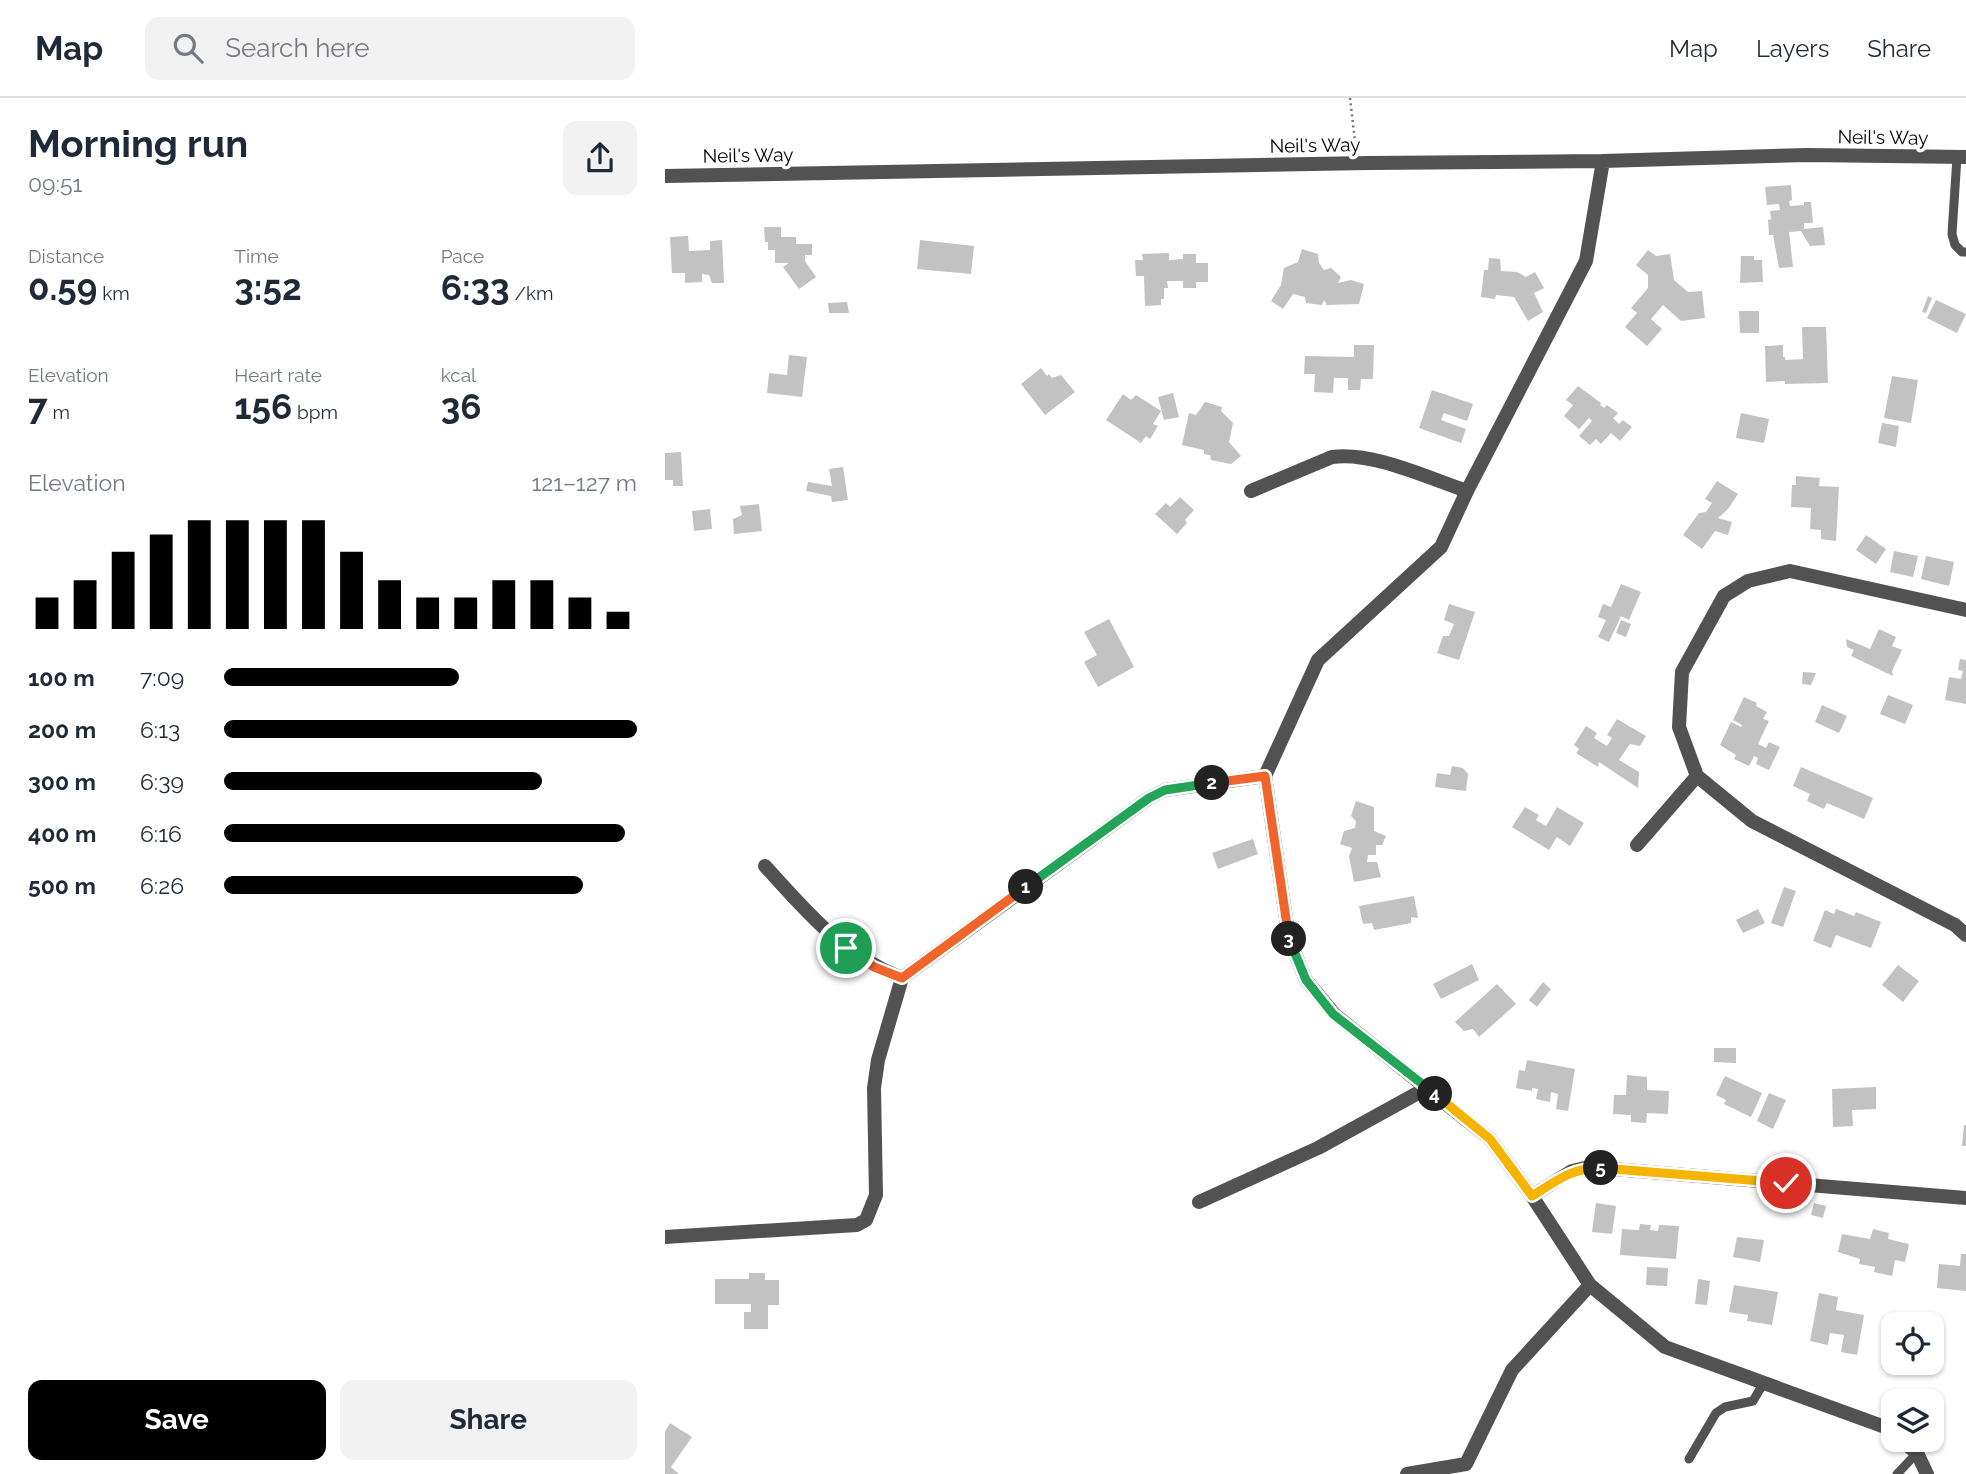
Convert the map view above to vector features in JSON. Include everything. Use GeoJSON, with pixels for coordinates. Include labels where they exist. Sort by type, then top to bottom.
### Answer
{"type":"FeatureCollection","features":[{"type":"Feature","properties":{"kind":"street","name":"Neil's Way"},"geometry":{"type":"LineString","coordinates":[[665,176],[1369,163],[1603,162],[1807,155],[1961,157]]}},
{"type":"Feature","properties":{"kind":"street"},"geometry":{"type":"LineString","coordinates":[[1603,162],[1586,261],[1467,491],[1441,547],[1318,660],[1265,776],[1289,939],[1306,980],[1333,1014],[1490,1139],[1532,1196],[1590,1285],[1665,1347],[1881,1426]]}},
{"type":"Feature","properties":{"kind":"street"},"geometry":{"type":"LineString","coordinates":[[1251,491],[1332,457],[1345,455],[1377,461],[1467,491]]}},
{"type":"Feature","properties":{"kind":"street"},"geometry":{"type":"LineString","coordinates":[[1966,610],[1790,571],[1748,581],[1724,596],[1682,672],[1679,727],[1697,776],[1752,821],[1955,925],[1966,935]]}},
{"type":"Feature","properties":{"kind":"street"},"geometry":{"type":"LineString","coordinates":[[665,1237],[857,1225],[866,1220],[876,1195],[874,1088],[878,1060],[902,978],[1149,798],[1165,790],[1265,776]]}},
{"type":"Feature","properties":{"kind":"street"},"geometry":{"type":"LineString","coordinates":[[1637,845],[1697,776]]}},
{"type":"Feature","properties":{"kind":"street"},"geometry":{"type":"LineString","coordinates":[[765,866],[802,907],[846,948],[874,967],[902,978]]}},
{"type":"Feature","properties":{"kind":"street"},"geometry":{"type":"LineString","coordinates":[[1199,1202],[1318,1148],[1427,1088]]}},
{"type":"Feature","properties":{"kind":"street"},"geometry":{"type":"LineString","coordinates":[[1532,1196],[1572,1171],[1589,1167],[1966,1198]]}},
{"type":"Feature","properties":{"kind":"street"},"geometry":{"type":"LineString","coordinates":[[1407,1474],[1466,1464],[1512,1370],[1590,1285]]}},
{"type":"Feature","properties":{"kind":"street"},"geometry":{"type":"LineString","coordinates":[[1917,1453],[1927,1474]]}},
{"type":"Feature","properties":{"kind":"lane"},"geometry":{"type":"LineString","coordinates":[[1961,157],[1952,234],[1955,245],[1962,252],[1966,252]]}},
{"type":"Feature","properties":{"kind":"lane"},"geometry":{"type":"LineString","coordinates":[[1689,1459],[1716,1413],[1725,1407],[1753,1401],[1763,1384]]}},
{"type":"Feature","properties":{"kind":"lane"},"geometry":{"type":"LineString","coordinates":[[1897,1474],[1917,1453]]}},
{"type":"Feature","properties":{"kind":"path"},"geometry":{"type":"LineString","coordinates":[[1350,98],[1355,141],[1369,163]]}},
{"type":"Feature","properties":{"kind":"building"},"geometry":{"type":"Polygon","coordinates":[[[1791,185],[1790,206],[1811,202],[1813,223],[1804,223],[1804,229],[1823,227],[1825,245],[1810,246],[1801,231],[1789,232],[1793,267],[1779,268],[1773,235],[1769,235],[1768,220],[1771,219],[1770,211],[1780,210],[1779,204],[1767,205],[1765,187],[1791,185]]]}},
{"type":"Feature","properties":{"kind":"building"},"geometry":{"type":"Polygon","coordinates":[[[764,227],[781,227],[781,237],[796,237],[796,244],[812,244],[812,255],[805,255],[805,261],[816,277],[799,289],[783,267],[789,263],[775,263],[775,250],[768,250],[764,227]]]}},
{"type":"Feature","properties":{"kind":"building"},"geometry":{"type":"Polygon","coordinates":[[[688,236],[689,251],[710,250],[710,241],[722,240],[724,283],[712,283],[709,275],[702,274],[702,282],[685,283],[685,273],[672,273],[670,237],[688,236]]]}},
{"type":"Feature","properties":{"kind":"building"},"geometry":{"type":"Polygon","coordinates":[[[920,240],[974,246],[971,274],[917,269],[920,240]]]}},
{"type":"Feature","properties":{"kind":"building"},"geometry":{"type":"Polygon","coordinates":[[[1302,249],[1318,254],[1319,263],[1324,270],[1331,268],[1341,277],[1338,283],[1351,280],[1364,284],[1359,304],[1327,305],[1324,300],[1322,305],[1306,303],[1305,297],[1293,294],[1283,309],[1271,301],[1281,285],[1284,268],[1298,262],[1302,249]]]}},
{"type":"Feature","properties":{"kind":"building"},"geometry":{"type":"Polygon","coordinates":[[[1648,250],[1656,256],[1670,254],[1674,280],[1688,292],[1702,291],[1705,318],[1681,321],[1663,305],[1651,319],[1662,329],[1647,346],[1625,327],[1637,313],[1631,308],[1648,288],[1648,275],[1636,265],[1648,250]]]}},
{"type":"Feature","properties":{"kind":"building"},"geometry":{"type":"Polygon","coordinates":[[[1169,253],[1169,260],[1183,259],[1183,254],[1196,254],[1196,263],[1208,263],[1208,282],[1196,282],[1196,288],[1183,288],[1183,281],[1167,281],[1168,288],[1164,288],[1161,305],[1145,306],[1144,276],[1136,276],[1135,260],[1143,260],[1142,254],[1169,253]]]}},
{"type":"Feature","properties":{"kind":"building"},"geometry":{"type":"Polygon","coordinates":[[[1741,256],[1754,256],[1754,260],[1762,260],[1763,282],[1740,283],[1741,256]]]}},
{"type":"Feature","properties":{"kind":"building"},"geometry":{"type":"Polygon","coordinates":[[[1489,258],[1500,259],[1501,271],[1517,272],[1526,277],[1535,272],[1544,288],[1534,293],[1543,312],[1528,321],[1514,297],[1481,297],[1484,270],[1488,270],[1489,258]]]}},
{"type":"Feature","properties":{"kind":"building"},"geometry":{"type":"Polygon","coordinates":[[[1928,296],[1932,298],[1926,313],[1922,312],[1928,296]]]}},
{"type":"Feature","properties":{"kind":"building"},"geometry":{"type":"Polygon","coordinates":[[[1936,300],[1966,314],[1957,333],[1927,318],[1936,300]]]}},
{"type":"Feature","properties":{"kind":"building"},"geometry":{"type":"Polygon","coordinates":[[[847,302],[849,313],[829,313],[828,303],[847,302]]]}},
{"type":"Feature","properties":{"kind":"building"},"geometry":{"type":"Polygon","coordinates":[[[1739,311],[1759,311],[1759,333],[1740,333],[1739,311]]]}},
{"type":"Feature","properties":{"kind":"building"},"geometry":{"type":"Polygon","coordinates":[[[1802,327],[1826,327],[1828,383],[1766,382],[1765,346],[1783,345],[1785,360],[1803,359],[1802,327]]]}},
{"type":"Feature","properties":{"kind":"building"},"geometry":{"type":"Polygon","coordinates":[[[1354,345],[1374,345],[1373,379],[1361,379],[1360,390],[1348,390],[1348,378],[1334,378],[1333,393],[1314,392],[1315,374],[1304,374],[1305,356],[1354,357],[1354,345]]]}},
{"type":"Feature","properties":{"kind":"building"},"geometry":{"type":"Polygon","coordinates":[[[789,355],[807,357],[802,397],[767,393],[769,373],[787,375],[789,355]]]}},
{"type":"Feature","properties":{"kind":"building"},"geometry":{"type":"Polygon","coordinates":[[[1041,368],[1052,378],[1061,375],[1075,392],[1045,415],[1021,384],[1041,368]]]}},
{"type":"Feature","properties":{"kind":"building"},"geometry":{"type":"Polygon","coordinates":[[[1892,376],[1918,380],[1911,423],[1884,418],[1892,376]]]}},
{"type":"Feature","properties":{"kind":"building"},"geometry":{"type":"Polygon","coordinates":[[[1578,386],[1604,408],[1607,405],[1618,413],[1613,418],[1619,424],[1623,420],[1632,427],[1620,441],[1611,433],[1601,444],[1596,439],[1590,445],[1579,436],[1592,421],[1589,418],[1579,429],[1564,416],[1573,405],[1566,400],[1578,386]]]}},
{"type":"Feature","properties":{"kind":"building"},"geometry":{"type":"Polygon","coordinates":[[[1432,390],[1473,404],[1467,421],[1444,413],[1441,420],[1466,429],[1461,443],[1419,428],[1432,390]]]}},
{"type":"Feature","properties":{"kind":"building"},"geometry":{"type":"Polygon","coordinates":[[[1173,393],[1179,417],[1164,420],[1158,397],[1173,393]]]}},
{"type":"Feature","properties":{"kind":"building"},"geometry":{"type":"Polygon","coordinates":[[[1123,394],[1131,400],[1136,395],[1161,411],[1153,424],[1158,426],[1150,439],[1146,436],[1141,443],[1106,420],[1123,394]]]}},
{"type":"Feature","properties":{"kind":"building"},"geometry":{"type":"Polygon","coordinates":[[[1205,402],[1222,407],[1221,411],[1233,423],[1229,442],[1241,456],[1231,464],[1211,460],[1210,455],[1204,454],[1204,450],[1182,445],[1189,413],[1196,415],[1205,402]]]}},
{"type":"Feature","properties":{"kind":"building"},"geometry":{"type":"Polygon","coordinates":[[[1741,413],[1769,419],[1764,443],[1736,438],[1741,413]]]}},
{"type":"Feature","properties":{"kind":"building"},"geometry":{"type":"Polygon","coordinates":[[[1882,423],[1899,426],[1896,447],[1878,443],[1882,423]]]}},
{"type":"Feature","properties":{"kind":"building"},"geometry":{"type":"Polygon","coordinates":[[[681,452],[683,486],[673,486],[673,480],[665,480],[665,453],[681,452]]]}},
{"type":"Feature","properties":{"kind":"building"},"geometry":{"type":"Polygon","coordinates":[[[843,467],[848,500],[832,502],[831,496],[806,491],[808,482],[832,486],[829,469],[843,467]]]}},
{"type":"Feature","properties":{"kind":"building"},"geometry":{"type":"Polygon","coordinates":[[[1796,476],[1820,478],[1819,486],[1839,487],[1836,541],[1821,539],[1821,530],[1810,529],[1811,508],[1791,507],[1792,485],[1796,485],[1796,476]]]}},
{"type":"Feature","properties":{"kind":"building"},"geometry":{"type":"Polygon","coordinates":[[[1717,481],[1738,494],[1718,518],[1732,522],[1728,535],[1715,531],[1702,549],[1683,535],[1699,513],[1706,512],[1712,503],[1705,499],[1717,481]]]}},
{"type":"Feature","properties":{"kind":"building"},"geometry":{"type":"Polygon","coordinates":[[[1180,497],[1194,510],[1177,534],[1155,514],[1166,503],[1170,507],[1180,497]]]}},
{"type":"Feature","properties":{"kind":"building"},"geometry":{"type":"Polygon","coordinates":[[[759,504],[762,531],[734,534],[733,519],[742,515],[740,506],[759,504]]]}},
{"type":"Feature","properties":{"kind":"building"},"geometry":{"type":"Polygon","coordinates":[[[710,509],[712,529],[694,531],[692,511],[710,509]]]}},
{"type":"Feature","properties":{"kind":"building"},"geometry":{"type":"Polygon","coordinates":[[[1866,535],[1886,549],[1876,564],[1856,550],[1866,535]]]}},
{"type":"Feature","properties":{"kind":"building"},"geometry":{"type":"Polygon","coordinates":[[[1894,551],[1918,556],[1913,577],[1890,572],[1894,551]]]}},
{"type":"Feature","properties":{"kind":"building"},"geometry":{"type":"Polygon","coordinates":[[[1926,556],[1954,562],[1949,586],[1921,579],[1926,556]]]}},
{"type":"Feature","properties":{"kind":"building"},"geometry":{"type":"Polygon","coordinates":[[[1621,584],[1641,592],[1629,620],[1621,616],[1609,642],[1598,637],[1606,620],[1598,617],[1603,604],[1611,607],[1621,584]]]}},
{"type":"Feature","properties":{"kind":"building"},"geometry":{"type":"Polygon","coordinates":[[[1449,604],[1475,612],[1459,660],[1437,653],[1443,636],[1449,636],[1454,624],[1444,620],[1449,604]]]}},
{"type":"Feature","properties":{"kind":"building"},"geometry":{"type":"Polygon","coordinates":[[[1109,619],[1134,667],[1098,687],[1084,662],[1097,655],[1084,632],[1109,619]]]}},
{"type":"Feature","properties":{"kind":"building"},"geometry":{"type":"Polygon","coordinates":[[[1621,620],[1631,624],[1626,637],[1616,633],[1621,620]]]}},
{"type":"Feature","properties":{"kind":"building"},"geometry":{"type":"Polygon","coordinates":[[[1879,629],[1896,637],[1892,646],[1902,650],[1892,671],[1893,676],[1851,656],[1854,650],[1847,647],[1846,639],[1870,649],[1879,629]]]}},
{"type":"Feature","properties":{"kind":"building"},"geometry":{"type":"Polygon","coordinates":[[[1960,659],[1966,660],[1966,704],[1945,700],[1949,677],[1961,679],[1963,671],[1958,670],[1960,659]]]}},
{"type":"Feature","properties":{"kind":"building"},"geometry":{"type":"Polygon","coordinates":[[[1803,672],[1816,673],[1811,685],[1802,684],[1803,672]]]}},
{"type":"Feature","properties":{"kind":"building"},"geometry":{"type":"Polygon","coordinates":[[[1888,695],[1913,705],[1905,724],[1880,714],[1888,695]]]}},
{"type":"Feature","properties":{"kind":"building"},"geometry":{"type":"Polygon","coordinates":[[[1744,697],[1767,712],[1763,719],[1769,721],[1758,744],[1766,748],[1769,742],[1780,747],[1769,770],[1756,764],[1758,758],[1754,756],[1749,766],[1734,759],[1736,755],[1720,745],[1731,722],[1741,727],[1742,725],[1733,720],[1744,697]]]}},
{"type":"Feature","properties":{"kind":"building"},"geometry":{"type":"Polygon","coordinates":[[[1822,705],[1847,716],[1839,733],[1815,722],[1822,705]]]}},
{"type":"Feature","properties":{"kind":"building"},"geometry":{"type":"Polygon","coordinates":[[[1617,719],[1646,736],[1640,746],[1630,744],[1619,760],[1639,772],[1638,788],[1599,762],[1598,767],[1576,753],[1579,749],[1574,745],[1586,726],[1597,733],[1594,738],[1607,746],[1612,738],[1607,735],[1617,719]]]}},
{"type":"Feature","properties":{"kind":"building"},"geometry":{"type":"Polygon","coordinates":[[[1452,766],[1463,768],[1468,774],[1466,791],[1435,787],[1437,773],[1450,775],[1452,766]]]}},
{"type":"Feature","properties":{"kind":"building"},"geometry":{"type":"Polygon","coordinates":[[[1801,767],[1873,798],[1864,819],[1827,803],[1824,809],[1807,801],[1810,794],[1793,786],[1801,767]]]}},
{"type":"Feature","properties":{"kind":"building"},"geometry":{"type":"Polygon","coordinates":[[[1356,801],[1374,807],[1374,831],[1386,836],[1382,845],[1376,845],[1376,855],[1368,855],[1367,862],[1377,862],[1381,877],[1354,882],[1349,856],[1352,848],[1340,844],[1344,831],[1355,828],[1356,821],[1351,816],[1356,801]]]}},
{"type":"Feature","properties":{"kind":"building"},"geometry":{"type":"Polygon","coordinates":[[[1525,807],[1539,815],[1536,820],[1546,826],[1557,807],[1584,823],[1570,846],[1557,837],[1549,850],[1512,827],[1525,807]]]}},
{"type":"Feature","properties":{"kind":"building"},"geometry":{"type":"Polygon","coordinates":[[[1253,839],[1258,854],[1218,869],[1212,853],[1253,839]]]}},
{"type":"Feature","properties":{"kind":"building"},"geometry":{"type":"Polygon","coordinates":[[[1784,887],[1796,891],[1783,927],[1771,923],[1784,887]]]}},
{"type":"Feature","properties":{"kind":"building"},"geometry":{"type":"Polygon","coordinates":[[[1414,896],[1418,918],[1411,917],[1411,923],[1374,930],[1372,923],[1363,924],[1359,906],[1414,896]]]}},
{"type":"Feature","properties":{"kind":"building"},"geometry":{"type":"Polygon","coordinates":[[[1758,909],[1765,923],[1743,933],[1736,920],[1758,909]]]}},
{"type":"Feature","properties":{"kind":"building"},"geometry":{"type":"Polygon","coordinates":[[[1836,909],[1854,916],[1856,912],[1881,922],[1871,948],[1836,935],[1831,948],[1813,941],[1825,910],[1834,914],[1836,909]]]}},
{"type":"Feature","properties":{"kind":"building"},"geometry":{"type":"Polygon","coordinates":[[[1472,964],[1479,980],[1441,999],[1433,984],[1472,964]]]}},
{"type":"Feature","properties":{"kind":"building"},"geometry":{"type":"Polygon","coordinates":[[[1898,965],[1919,981],[1903,1002],[1882,985],[1898,965]]]}},
{"type":"Feature","properties":{"kind":"building"},"geometry":{"type":"Polygon","coordinates":[[[1543,982],[1551,989],[1537,1007],[1529,1000],[1543,982]]]}},
{"type":"Feature","properties":{"kind":"building"},"geometry":{"type":"Polygon","coordinates":[[[1497,984],[1516,1004],[1479,1037],[1473,1029],[1464,1031],[1455,1022],[1497,984]]]}},
{"type":"Feature","properties":{"kind":"building"},"geometry":{"type":"Polygon","coordinates":[[[1714,1048],[1736,1048],[1736,1063],[1714,1062],[1714,1048]]]}},
{"type":"Feature","properties":{"kind":"building"},"geometry":{"type":"Polygon","coordinates":[[[1527,1060],[1575,1069],[1568,1111],[1556,1109],[1558,1094],[1551,1092],[1550,1102],[1536,1099],[1538,1089],[1532,1088],[1532,1091],[1516,1088],[1519,1070],[1525,1071],[1527,1060]]]}},
{"type":"Feature","properties":{"kind":"building"},"geometry":{"type":"Polygon","coordinates":[[[1627,1075],[1647,1077],[1647,1090],[1669,1091],[1668,1114],[1647,1113],[1646,1123],[1631,1122],[1631,1115],[1613,1114],[1614,1095],[1626,1095],[1627,1075]]]}},
{"type":"Feature","properties":{"kind":"building"},"geometry":{"type":"Polygon","coordinates":[[[1725,1076],[1762,1093],[1751,1117],[1724,1104],[1726,1100],[1716,1095],[1725,1076]]]}},
{"type":"Feature","properties":{"kind":"building"},"geometry":{"type":"Polygon","coordinates":[[[1876,1087],[1876,1109],[1852,1110],[1853,1126],[1833,1127],[1832,1089],[1876,1087]]]}},
{"type":"Feature","properties":{"kind":"building"},"geometry":{"type":"Polygon","coordinates":[[[1769,1093],[1786,1100],[1773,1129],[1757,1121],[1769,1093]]]}},
{"type":"Feature","properties":{"kind":"building"},"geometry":{"type":"Polygon","coordinates":[[[1964,1125],[1966,1146],[1962,1146],[1964,1125]]]}},
{"type":"Feature","properties":{"kind":"building"},"geometry":{"type":"Polygon","coordinates":[[[1596,1203],[1616,1206],[1612,1234],[1592,1232],[1596,1203]]]}},
{"type":"Feature","properties":{"kind":"building"},"geometry":{"type":"Polygon","coordinates":[[[1814,1203],[1826,1206],[1823,1218],[1811,1215],[1814,1203]]]}},
{"type":"Feature","properties":{"kind":"building"},"geometry":{"type":"Polygon","coordinates":[[[1640,1224],[1651,1225],[1650,1230],[1658,1231],[1659,1225],[1679,1226],[1676,1259],[1620,1255],[1622,1229],[1639,1230],[1640,1224]]]}},
{"type":"Feature","properties":{"kind":"building"},"geometry":{"type":"Polygon","coordinates":[[[1873,1229],[1889,1233],[1888,1239],[1909,1244],[1905,1262],[1895,1260],[1892,1276],[1874,1272],[1875,1267],[1859,1264],[1860,1259],[1838,1252],[1842,1234],[1870,1239],[1873,1229]]]}},
{"type":"Feature","properties":{"kind":"building"},"geometry":{"type":"Polygon","coordinates":[[[1737,1237],[1764,1240],[1760,1262],[1733,1257],[1737,1237]]]}},
{"type":"Feature","properties":{"kind":"building"},"geometry":{"type":"Polygon","coordinates":[[[1961,1254],[1966,1254],[1966,1291],[1937,1288],[1939,1264],[1960,1266],[1961,1254]]]}},
{"type":"Feature","properties":{"kind":"building"},"geometry":{"type":"Polygon","coordinates":[[[1647,1267],[1668,1268],[1667,1286],[1646,1285],[1647,1267]]]}},
{"type":"Feature","properties":{"kind":"building"},"geometry":{"type":"Polygon","coordinates":[[[749,1273],[765,1273],[765,1280],[779,1280],[779,1305],[768,1305],[768,1329],[744,1329],[744,1312],[751,1312],[751,1304],[715,1304],[715,1279],[749,1279],[749,1273]]]}},
{"type":"Feature","properties":{"kind":"building"},"geometry":{"type":"Polygon","coordinates":[[[1698,1279],[1710,1281],[1707,1305],[1695,1304],[1698,1279]]]}},
{"type":"Feature","properties":{"kind":"building"},"geometry":{"type":"Polygon","coordinates":[[[1734,1285],[1778,1292],[1772,1325],[1747,1321],[1748,1315],[1729,1312],[1734,1285]]]}},
{"type":"Feature","properties":{"kind":"building"},"geometry":{"type":"Polygon","coordinates":[[[1819,1293],[1838,1297],[1836,1310],[1864,1315],[1857,1355],[1841,1352],[1844,1335],[1830,1333],[1828,1345],[1810,1341],[1819,1293]]]}},
{"type":"Feature","properties":{"kind":"building"},"geometry":{"type":"Polygon","coordinates":[[[670,1423],[692,1437],[671,1467],[679,1474],[665,1474],[665,1432],[670,1423]]]}},
{"type":"Feature","properties":{"kind":"route"},"geometry":{"type":"LineString","coordinates":[[846,948],[874,967],[902,978],[1149,798],[1165,790],[1265,776],[1289,939],[1306,980],[1333,1014],[1490,1139],[1532,1196],[1572,1171],[1589,1167],[1786,1183]]}}]}
